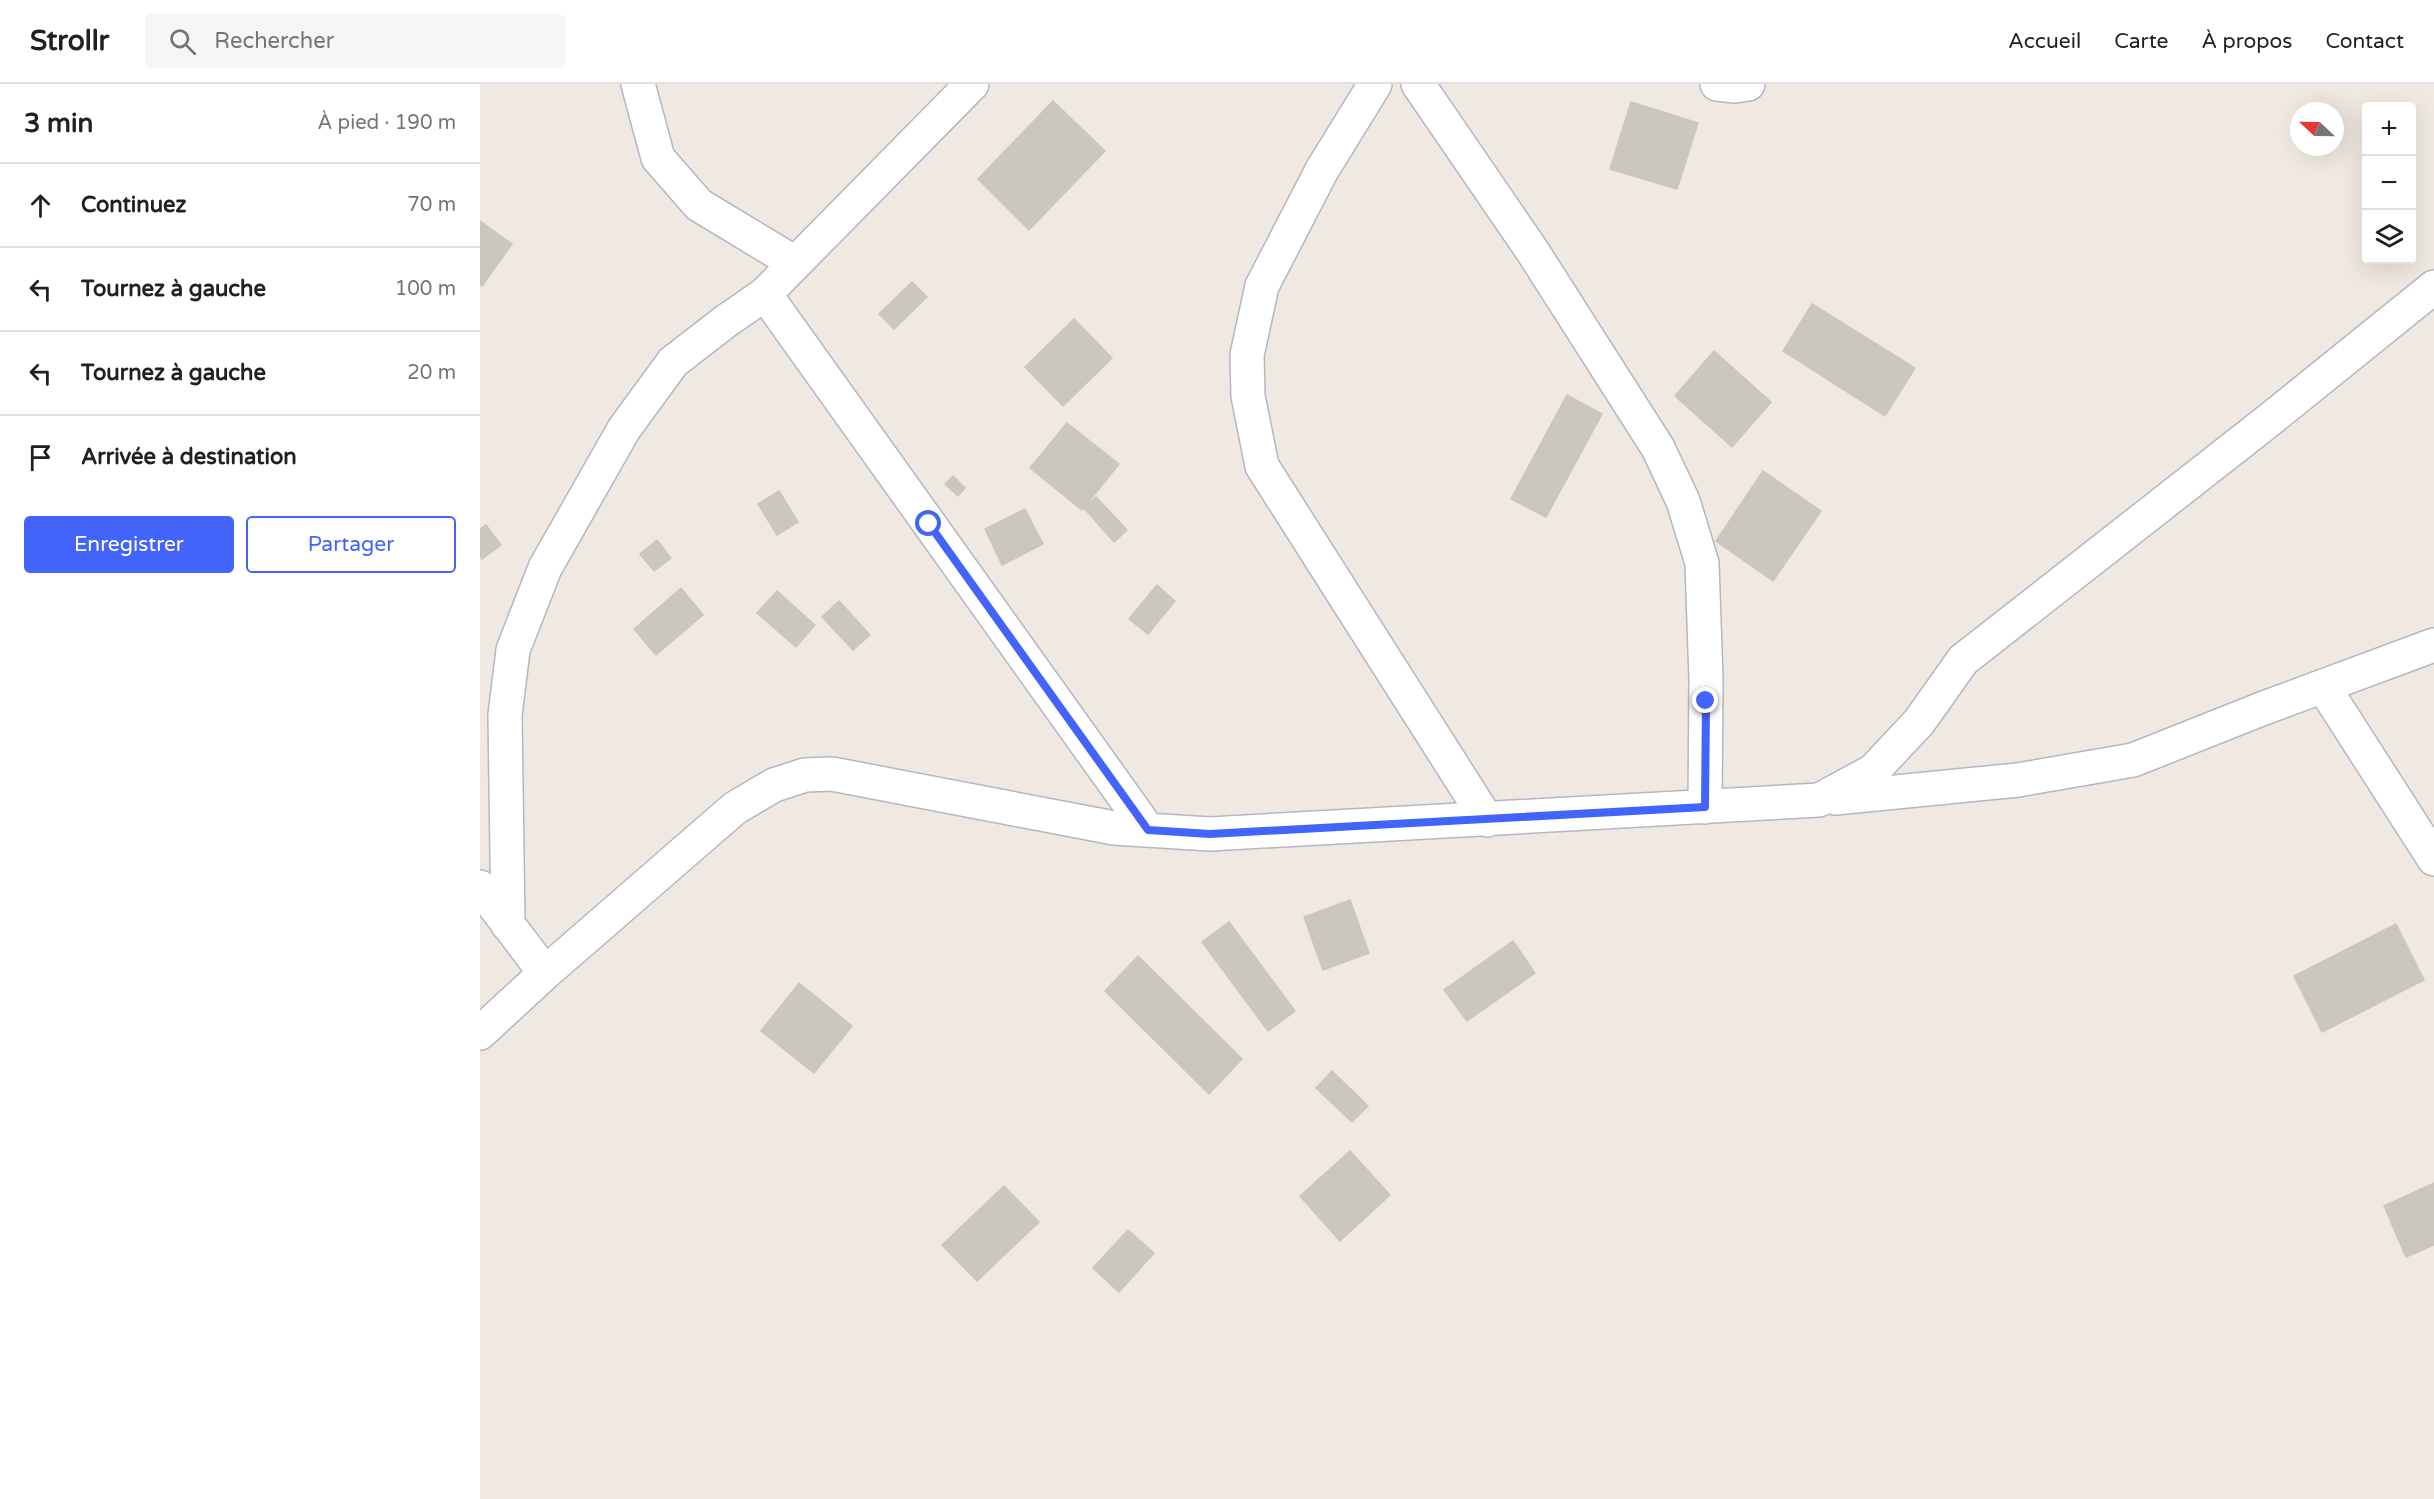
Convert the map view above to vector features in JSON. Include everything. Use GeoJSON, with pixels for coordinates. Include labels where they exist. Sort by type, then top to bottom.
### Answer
{"type":"FeatureCollection","features":[{"type":"Feature","properties":{"kind":"street"},"geometry":{"type":"LineString","coordinates":[[638,84],[658,158],[699,205],[795,263]]}},
{"type":"Feature","properties":{"kind":"street"},"geometry":{"type":"LineString","coordinates":[[508,925],[505,715],[513,650],[545,568],[624,429],[673,362],[765,294],[972,84]]}},
{"type":"Feature","properties":{"kind":"street"},"geometry":{"type":"LineString","coordinates":[[1375,84],[1322,170],[1262,286],[1247,355],[1248,396],[1262,466],[1488,820]]}},
{"type":"Feature","properties":{"kind":"street"},"geometry":{"type":"LineString","coordinates":[[1418,84],[1533,252],[1658,448],[1683,501],[1702,563],[1706,680],[1705,807]]}},
{"type":"Feature","properties":{"kind":"street"},"geometry":{"type":"LineString","coordinates":[[1717,84],[1735,86],[1748,84]]}},
{"type":"Feature","properties":{"kind":"street"},"geometry":{"type":"LineString","coordinates":[[1818,800],[1873,771],[1919,722],[1963,660],[2434,288]]}},
{"type":"Feature","properties":{"kind":"street"},"geometry":{"type":"LineString","coordinates":[[765,294],[1148,830]]}},
{"type":"Feature","properties":{"kind":"street"},"geometry":{"type":"LineString","coordinates":[[480,1033],[545,973],[735,808],[774,785],[805,775],[832,774],[1114,828],[1210,834],[1818,800],[2018,780],[2133,760],[2434,645]]}},
{"type":"Feature","properties":{"kind":"street"},"geometry":{"type":"LineString","coordinates":[[2323,686],[2434,859]]}},
{"type":"Feature","properties":{"kind":"street"},"geometry":{"type":"LineString","coordinates":[[480,887],[545,973]]}},
{"type":"Feature","properties":{"kind":"building"},"geometry":{"type":"Polygon","coordinates":[[[1053,101],[1105,151],[1029,230],[978,179],[1053,101]]]}},
{"type":"Feature","properties":{"kind":"building"},"geometry":{"type":"Polygon","coordinates":[[[1631,102],[1698,123],[1677,189],[1610,169],[1631,102]]]}},
{"type":"Feature","properties":{"kind":"building"},"geometry":{"type":"Polygon","coordinates":[[[480,221],[512,244],[482,286],[480,284],[480,221]]]}},
{"type":"Feature","properties":{"kind":"building"},"geometry":{"type":"Polygon","coordinates":[[[912,282],[927,297],[894,329],[879,314],[912,282]]]}},
{"type":"Feature","properties":{"kind":"building"},"geometry":{"type":"Polygon","coordinates":[[[1812,304],[1915,368],[1885,416],[1783,351],[1812,304]]]}},
{"type":"Feature","properties":{"kind":"building"},"geometry":{"type":"Polygon","coordinates":[[[1074,319],[1112,358],[1063,406],[1025,367],[1074,319]]]}},
{"type":"Feature","properties":{"kind":"building"},"geometry":{"type":"Polygon","coordinates":[[[1714,351],[1771,402],[1732,447],[1675,396],[1714,351]]]}},
{"type":"Feature","properties":{"kind":"building"},"geometry":{"type":"Polygon","coordinates":[[[1567,395],[1602,414],[1546,517],[1511,499],[1567,395]]]}},
{"type":"Feature","properties":{"kind":"building"},"geometry":{"type":"Polygon","coordinates":[[[1067,423],[1119,464],[1082,510],[1030,468],[1067,423]]]}},
{"type":"Feature","properties":{"kind":"building"},"geometry":{"type":"Polygon","coordinates":[[[1763,471],[1821,511],[1773,581],[1716,541],[1763,471]]]}},
{"type":"Feature","properties":{"kind":"building"},"geometry":{"type":"Polygon","coordinates":[[[953,476],[965,488],[958,496],[945,484],[953,476]]]}},
{"type":"Feature","properties":{"kind":"building"},"geometry":{"type":"Polygon","coordinates":[[[779,491],[798,522],[777,535],[758,504],[779,491]]]}},
{"type":"Feature","properties":{"kind":"building"},"geometry":{"type":"Polygon","coordinates":[[[1096,497],[1127,530],[1114,542],[1084,508],[1096,497]]]}},
{"type":"Feature","properties":{"kind":"building"},"geometry":{"type":"Polygon","coordinates":[[[1025,509],[1043,544],[1002,565],[985,529],[1025,509]]]}},
{"type":"Feature","properties":{"kind":"building"},"geometry":{"type":"Polygon","coordinates":[[[486,525],[501,545],[482,559],[480,529],[486,525]]]}},
{"type":"Feature","properties":{"kind":"building"},"geometry":{"type":"Polygon","coordinates":[[[657,540],[671,558],[654,571],[640,554],[657,540]]]}},
{"type":"Feature","properties":{"kind":"building"},"geometry":{"type":"Polygon","coordinates":[[[1157,585],[1175,601],[1148,634],[1129,619],[1157,585]]]}},
{"type":"Feature","properties":{"kind":"building"},"geometry":{"type":"Polygon","coordinates":[[[681,588],[703,615],[656,655],[634,629],[681,588]]]}},
{"type":"Feature","properties":{"kind":"building"},"geometry":{"type":"Polygon","coordinates":[[[777,591],[815,625],[796,647],[757,613],[777,591]]]}},
{"type":"Feature","properties":{"kind":"building"},"geometry":{"type":"Polygon","coordinates":[[[839,601],[870,635],[853,650],[822,617],[839,601]]]}},
{"type":"Feature","properties":{"kind":"building"},"geometry":{"type":"Polygon","coordinates":[[[1350,900],[1369,953],[1323,970],[1304,917],[1350,900]]]}},
{"type":"Feature","properties":{"kind":"building"},"geometry":{"type":"Polygon","coordinates":[[[1229,922],[1295,1011],[1268,1031],[1202,942],[1229,922]]]}},
{"type":"Feature","properties":{"kind":"building"},"geometry":{"type":"Polygon","coordinates":[[[2396,924],[2424,980],[2322,1032],[2294,976],[2396,924]]]}},
{"type":"Feature","properties":{"kind":"building"},"geometry":{"type":"Polygon","coordinates":[[[1513,941],[1535,973],[1467,1021],[1444,990],[1513,941]]]}},
{"type":"Feature","properties":{"kind":"building"},"geometry":{"type":"Polygon","coordinates":[[[1138,956],[1242,1059],[1209,1094],[1105,991],[1138,956]]]}},
{"type":"Feature","properties":{"kind":"building"},"geometry":{"type":"Polygon","coordinates":[[[799,983],[852,1026],[814,1073],[761,1031],[799,983]]]}},
{"type":"Feature","properties":{"kind":"building"},"geometry":{"type":"Polygon","coordinates":[[[1332,1071],[1368,1106],[1352,1122],[1316,1088],[1332,1071]]]}},
{"type":"Feature","properties":{"kind":"building"},"geometry":{"type":"Polygon","coordinates":[[[1350,1151],[1390,1195],[1340,1241],[1300,1196],[1350,1151]]]}},
{"type":"Feature","properties":{"kind":"building"},"geometry":{"type":"Polygon","coordinates":[[[2434,1183],[2434,1245],[2406,1257],[2384,1206],[2434,1183]]]}},
{"type":"Feature","properties":{"kind":"building"},"geometry":{"type":"Polygon","coordinates":[[[1004,1186],[1039,1222],[977,1281],[942,1245],[1004,1186]]]}},
{"type":"Feature","properties":{"kind":"building"},"geometry":{"type":"Polygon","coordinates":[[[1128,1230],[1154,1253],[1119,1292],[1093,1268],[1128,1230]]]}},
{"type":"Feature","properties":{"kind":"route"},"geometry":{"type":"LineString","coordinates":[[929,524],[1148,830],[1210,834],[1705,807],[1706,701]]}}]}
